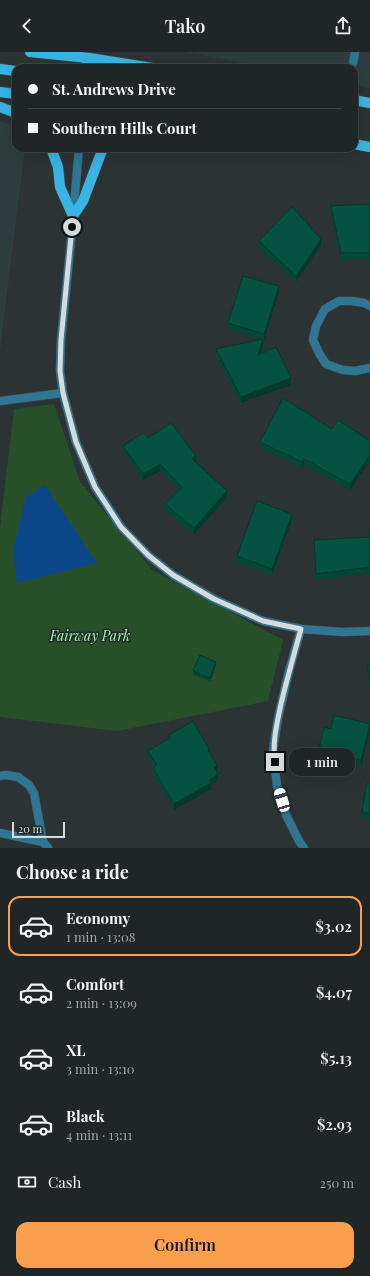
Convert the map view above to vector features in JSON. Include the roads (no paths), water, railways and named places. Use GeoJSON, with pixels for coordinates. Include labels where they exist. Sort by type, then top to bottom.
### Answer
{"type":"FeatureCollection","features":[{"type":"Feature","properties":{"kind":"main road"},"geometry":{"type":"LineString","coordinates":[[30,52],[89,58],[127,64]]}},
{"type":"Feature","properties":{"kind":"main road"},"geometry":{"type":"LineString","coordinates":[[86,64],[89,58]]}},
{"type":"Feature","properties":{"kind":"main road"},"geometry":{"type":"LineString","coordinates":[[0,70],[12,71]]}},
{"type":"Feature","properties":{"kind":"main road"},"geometry":{"type":"LineString","coordinates":[[0,92],[12,94]]}},
{"type":"Feature","properties":{"kind":"main road"},"geometry":{"type":"LineString","coordinates":[[358,101],[370,103]]}},
{"type":"Feature","properties":{"kind":"main road"},"geometry":{"type":"LineString","coordinates":[[358,106],[370,108]]}},
{"type":"Feature","properties":{"kind":"main road"},"geometry":{"type":"LineString","coordinates":[[0,107],[12,112]]}},
{"type":"Feature","properties":{"kind":"main road"},"geometry":{"type":"LineString","coordinates":[[358,145],[370,147]]}},
{"type":"Feature","properties":{"kind":"main road"},"geometry":{"type":"LineString","coordinates":[[52,152],[58,167],[60,187],[73,216]]}},
{"type":"Feature","properties":{"kind":"main road"},"geometry":{"type":"LineString","coordinates":[[73,216],[83,201],[101,152]]}},
{"type":"Feature","properties":{"kind":"street"},"geometry":{"type":"LineString","coordinates":[[353,63],[355,52]]}},
{"type":"Feature","properties":{"kind":"street"},"geometry":{"type":"LineString","coordinates":[[79,152],[61,340],[60,371],[63,393],[76,442],[95,487],[121,527],[148,555],[173,575],[214,599],[263,621],[301,629],[343,632],[370,631]]}},
{"type":"Feature","properties":{"kind":"street"},"geometry":{"type":"LineString","coordinates":[[370,306],[364,303],[352,301],[338,301],[325,309],[316,326],[313,340],[326,364],[343,370],[355,371],[370,368]]}},
{"type":"Feature","properties":{"kind":"street"},"geometry":{"type":"LineString","coordinates":[[0,402],[63,393]]}},
{"type":"Feature","properties":{"kind":"street"},"geometry":{"type":"LineString","coordinates":[[301,629],[278,718],[273,750],[277,786],[286,815],[299,842],[304,848]]}},
{"type":"Feature","properties":{"kind":"street"},"geometry":{"type":"LineString","coordinates":[[0,776],[6,775],[18,777],[29,785],[34,793],[45,845],[0,833]]}},
{"type":"Feature","properties":{"kind":"water"},"geometry":{"type":"Polygon","coordinates":[[[45,485],[97,563],[17,583],[13,550],[26,497],[45,485]]]}},
{"type":"Feature","properties":{"kind":"park label","name":"Fairway Park"},"geometry":{"type":"Point","coordinates":[90,636]}}]}
